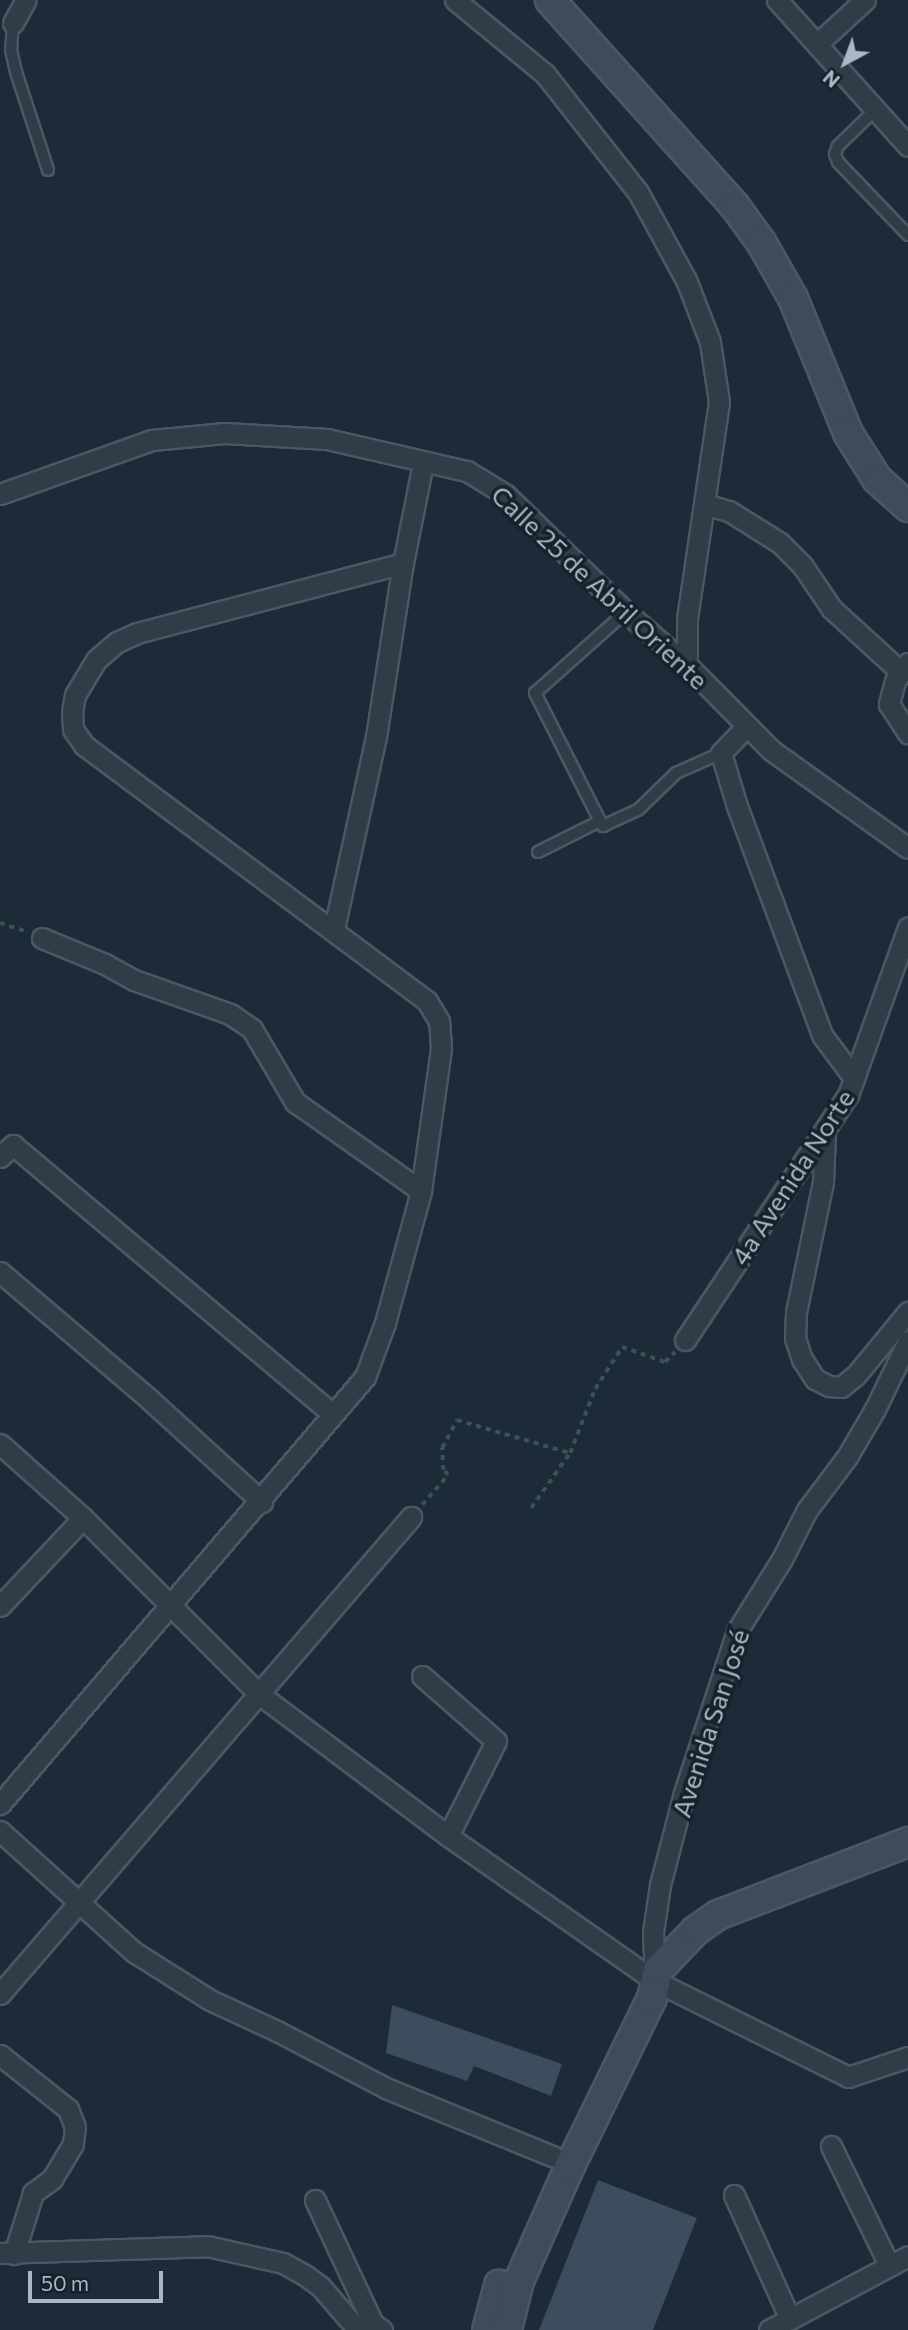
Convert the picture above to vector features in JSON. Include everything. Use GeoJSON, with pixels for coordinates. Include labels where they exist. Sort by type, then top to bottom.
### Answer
{"type":"FeatureCollection","features":[{"type":"Feature","properties":{"kind":"main road"},"geometry":{"type":"LineString","coordinates":[[550,0],[734,205],[761,242],[793,298],[848,433],[877,479],[908,507]]}},
{"type":"Feature","properties":{"kind":"main road"},"geometry":{"type":"LineString","coordinates":[[507,2330],[519,2281],[570,2166],[652,1998],[658,1970],[673,1952],[718,1915],[908,1842]]}},
{"type":"Feature","properties":{"kind":"main road"},"geometry":{"type":"LineString","coordinates":[[487,2330],[503,2273],[633,1994],[655,1981]]}},
{"type":"Feature","properties":{"kind":"street"},"geometry":{"type":"LineString","coordinates":[[13,23],[26,0]]}},
{"type":"Feature","properties":{"kind":"street"},"geometry":{"type":"LineString","coordinates":[[455,0],[545,74],[638,192],[687,282],[710,342],[719,402],[687,621],[687,665]]}},
{"type":"Feature","properties":{"kind":"street"},"geometry":{"type":"LineString","coordinates":[[777,0],[908,146]]}},
{"type":"Feature","properties":{"kind":"street"},"geometry":{"type":"LineString","coordinates":[[817,44],[865,0]]}},
{"type":"Feature","properties":{"kind":"street","name":"Calle 25 de Abril Oriente"},"geometry":{"type":"LineString","coordinates":[[0,494],[152,440],[225,433],[327,439],[467,471],[506,495],[626,612],[687,665],[771,750],[906,842]]}},
{"type":"Feature","properties":{"kind":"street"},"geometry":{"type":"LineString","coordinates":[[334,929],[376,737],[403,564],[423,463]]}},
{"type":"Feature","properties":{"kind":"street"},"geometry":{"type":"LineString","coordinates":[[704,504],[729,510],[780,543],[802,565],[832,609],[904,668],[890,693],[889,704],[908,733]]}},
{"type":"Feature","properties":{"kind":"street"},"geometry":{"type":"LineString","coordinates":[[0,1804],[168,1606],[262,1502],[331,1413],[365,1377],[385,1324],[421,1191],[441,1048],[439,1021],[427,1001],[334,929],[96,755],[74,729],[72,712],[75,695],[96,660],[117,642],[137,633],[403,564]]}},
{"type":"Feature","properties":{"kind":"street"},"geometry":{"type":"LineString","coordinates":[[746,727],[721,753],[737,806],[821,1035],[855,1078]]}},
{"type":"Feature","properties":{"kind":"street","name":"4a Avenida Norte"},"geometry":{"type":"LineString","coordinates":[[685,1340],[825,1134],[855,1078],[908,927]]}},
{"type":"Feature","properties":{"kind":"street"},"geometry":{"type":"LineString","coordinates":[[42,938],[134,980],[230,1013],[252,1029],[295,1102],[421,1191]]}},
{"type":"Feature","properties":{"kind":"street"},"geometry":{"type":"LineString","coordinates":[[825,1134],[823,1182],[796,1312],[795,1338],[802,1359],[815,1379],[828,1386],[841,1387],[856,1375],[908,1312]]}},
{"type":"Feature","properties":{"kind":"street"},"geometry":{"type":"LineString","coordinates":[[0,1157],[13,1145],[331,1413]]}},
{"type":"Feature","properties":{"kind":"street"},"geometry":{"type":"LineString","coordinates":[[2,1280],[149,1399],[262,1502]]}},
{"type":"Feature","properties":{"kind":"street","name":"Avenida San José"},"geometry":{"type":"LineString","coordinates":[[655,1981],[653,1932],[660,1885],[684,1793],[737,1630],[782,1559],[807,1510],[847,1457],[875,1409],[908,1341]]}},
{"type":"Feature","properties":{"kind":"street"},"geometry":{"type":"LineString","coordinates":[[0,1444],[83,1518],[168,1606],[259,1694],[448,1836],[655,1981],[848,2077],[908,2057]]}},
{"type":"Feature","properties":{"kind":"street"},"geometry":{"type":"LineString","coordinates":[[0,1994],[411,1517]]}},
{"type":"Feature","properties":{"kind":"street"},"geometry":{"type":"LineString","coordinates":[[0,1606],[83,1518]]}},
{"type":"Feature","properties":{"kind":"street"},"geometry":{"type":"LineString","coordinates":[[422,1676],[496,1741],[448,1836]]}},
{"type":"Feature","properties":{"kind":"street"},"geometry":{"type":"LineString","coordinates":[[0,1831],[134,1952],[210,2000],[277,2031],[388,2089],[555,2157]]}},
{"type":"Feature","properties":{"kind":"street"},"geometry":{"type":"LineString","coordinates":[[0,2055],[68,2109],[75,2127],[73,2144],[52,2179],[33,2193],[7,2254],[187,2246],[222,2250],[283,2263],[320,2286],[358,2330]]}},
{"type":"Feature","properties":{"kind":"street"},"geometry":{"type":"LineString","coordinates":[[831,2146],[889,2265]]}},
{"type":"Feature","properties":{"kind":"street"},"geometry":{"type":"LineString","coordinates":[[734,2196],[790,2319]]}},
{"type":"Feature","properties":{"kind":"street"},"geometry":{"type":"LineString","coordinates":[[315,2200],[373,2324],[382,2330]]}},
{"type":"Feature","properties":{"kind":"street"},"geometry":{"type":"LineString","coordinates":[[769,2330],[908,2256]]}},
{"type":"Feature","properties":{"kind":"lane"},"geometry":{"type":"LineString","coordinates":[[13,23],[11,50],[16,72],[48,170]]}},
{"type":"Feature","properties":{"kind":"lane"},"geometry":{"type":"LineString","coordinates":[[875,110],[838,146],[835,154],[838,162],[908,235]]}},
{"type":"Feature","properties":{"kind":"lane"},"geometry":{"type":"LineString","coordinates":[[626,612],[535,693],[603,826],[638,810],[676,773],[721,753]]}},
{"type":"Feature","properties":{"kind":"lane"},"geometry":{"type":"LineString","coordinates":[[538,852],[600,821]]}},
{"type":"Feature","properties":{"kind":"path"},"geometry":{"type":"LineString","coordinates":[[0,923],[42,938]]}},
{"type":"Feature","properties":{"kind":"path"},"geometry":{"type":"LineString","coordinates":[[531,1508],[570,1453],[595,1389],[622,1347],[665,1362],[685,1340]]}},
{"type":"Feature","properties":{"kind":"path"},"geometry":{"type":"LineString","coordinates":[[411,1517],[448,1475],[443,1471],[442,1448],[457,1419],[570,1453]]}},
{"type":"Feature","properties":{"kind":"building"},"geometry":{"type":"Polygon","coordinates":[[[392,2005],[562,2064],[551,2096],[474,2066],[467,2081],[386,2053],[392,2005]]]}},
{"type":"Feature","properties":{"kind":"building"},"geometry":{"type":"Polygon","coordinates":[[[598,2180],[697,2218],[653,2330],[539,2330],[598,2180]]]}}]}
